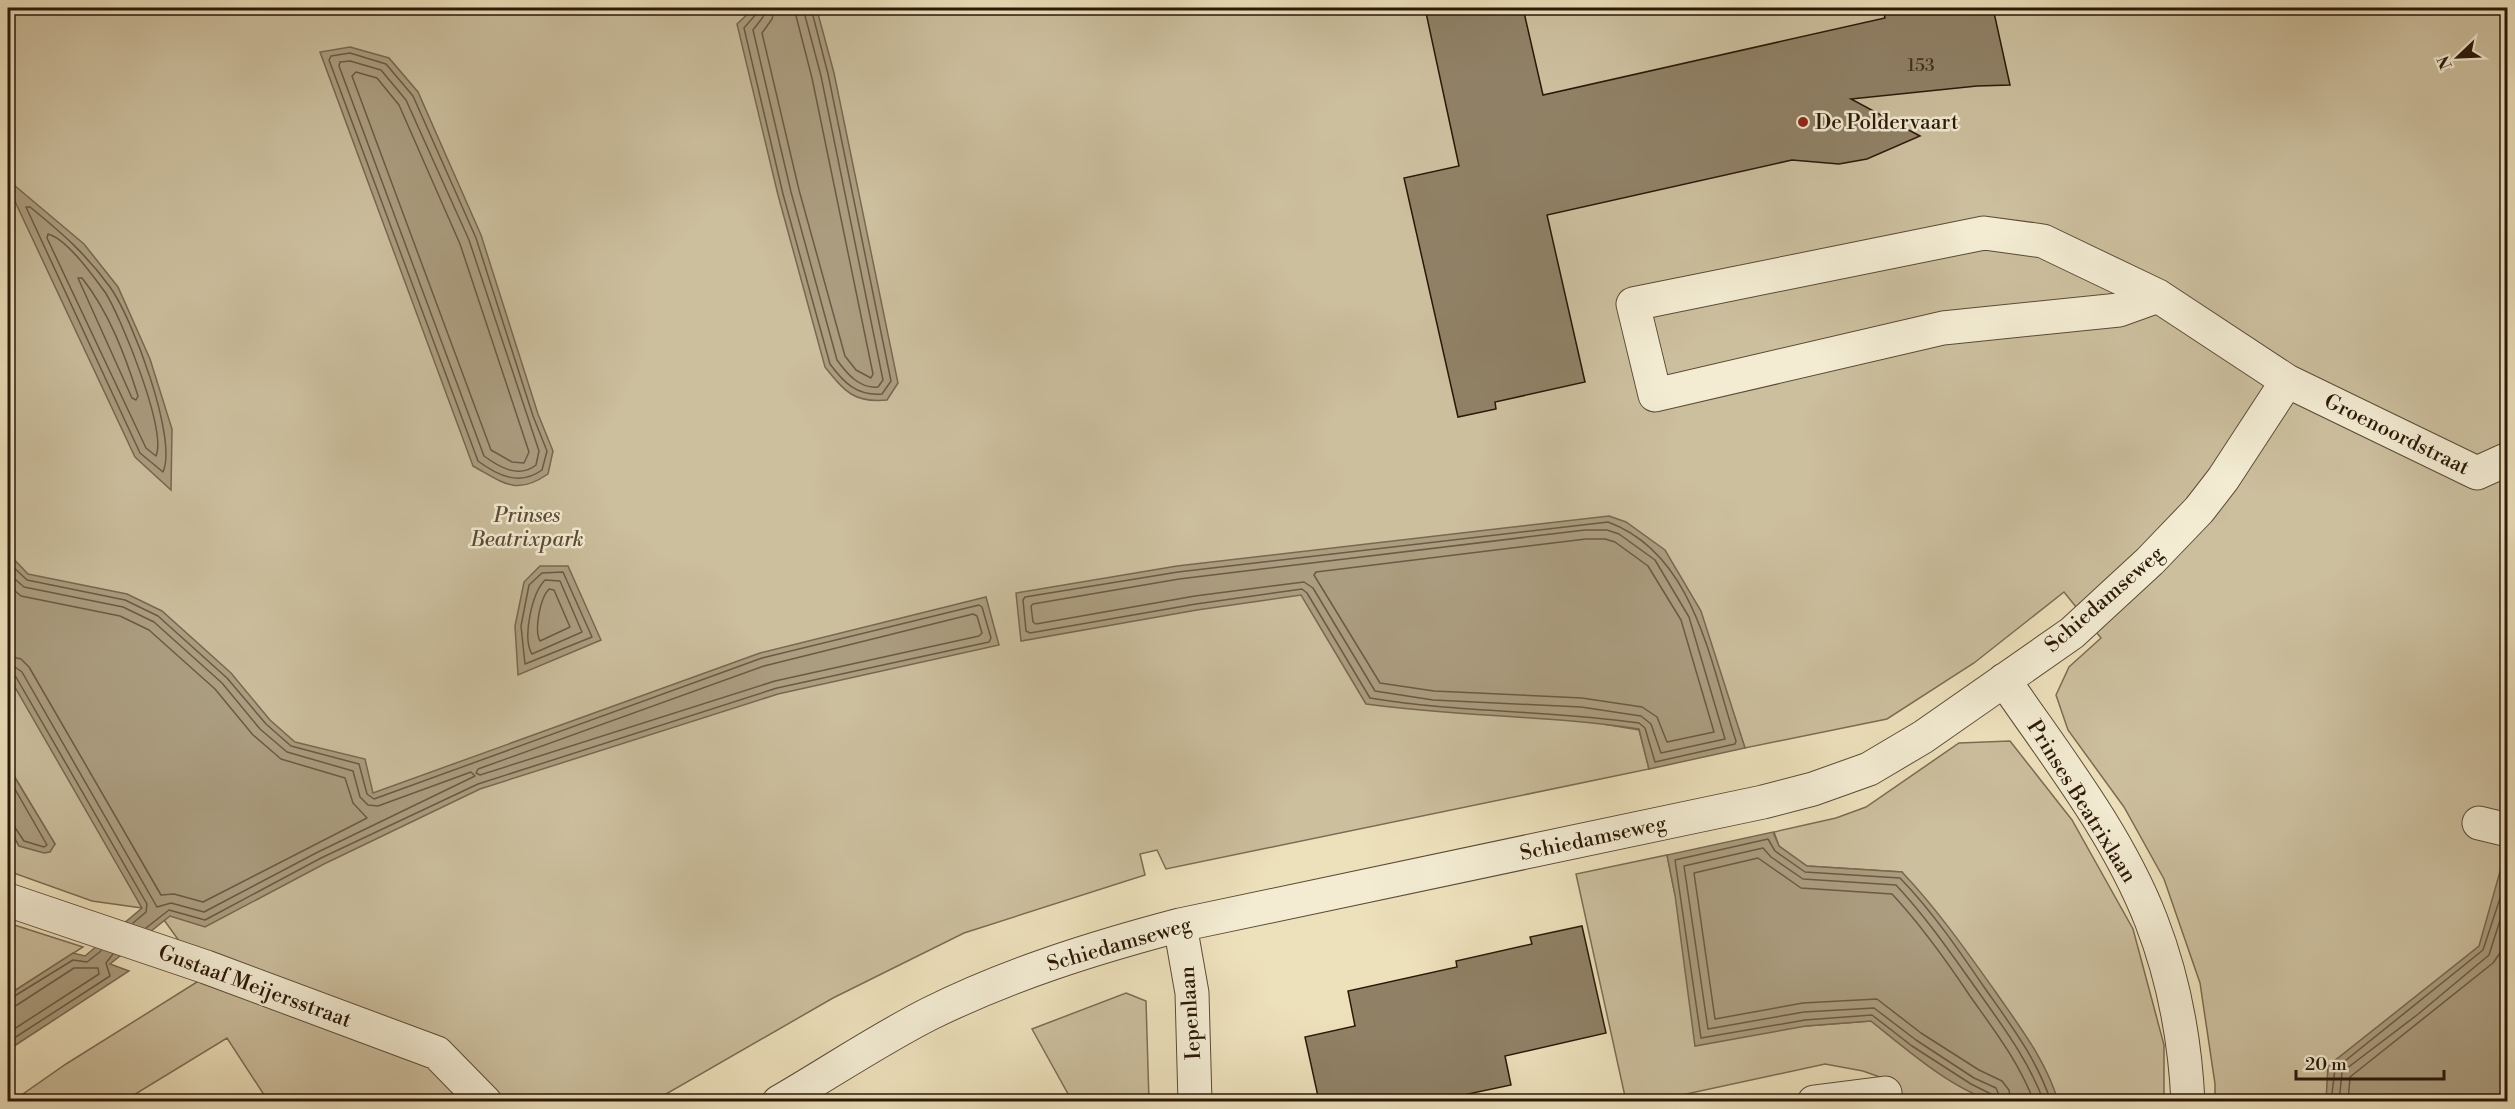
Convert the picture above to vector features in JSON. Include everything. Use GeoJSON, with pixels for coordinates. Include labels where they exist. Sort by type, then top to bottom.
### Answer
{"type":"FeatureCollection","features":[{"type":"Feature","properties":{"kind":"street"},"geometry":{"type":"LineString","coordinates":[[2158,296],[2119,310],[1943,328],[1655,394],[1633,304],[1984,233],[2043,241],[2158,296],[2288,381]]}},
{"type":"Feature","properties":{"kind":"street","name":"Groenoordstraat"},"geometry":{"type":"LineString","coordinates":[[2288,381],[2477,473],[2508,459]]}},
{"type":"Feature","properties":{"kind":"street","name":"Schiedamseweg"},"geometry":{"type":"LineString","coordinates":[[779,1101],[928,1014],[1011,977],[1086,950],[1179,925],[1751,804],[1814,789],[1869,769],[1923,737],[2072,633],[2178,533],[2223,479],[2288,381]]}},
{"type":"Feature","properties":{"kind":"street","name":"Prinses Beatrixlaan"},"geometry":{"type":"LineString","coordinates":[[2004,680],[2119,853],[2150,918],[2177,1007],[2183,1037],[2188,1101]]}},
{"type":"Feature","properties":{"kind":"street","name":"Gustaaf Meijersstraat"},"geometry":{"type":"LineString","coordinates":[[8,900],[123,939],[437,1053],[485,1101]]}},
{"type":"Feature","properties":{"kind":"street","name":"Iepenlaan"},"geometry":{"type":"LineString","coordinates":[[1179,925],[1192,993],[1195,1101]]}},
{"type":"Feature","properties":{"kind":"street"},"geometry":{"type":"LineString","coordinates":[[1814,1101],[1886,1097]]}},
{"type":"Feature","properties":{"kind":"green space","name":"Prinses Beatrixpark"},"geometry":{"type":"Polygon","coordinates":[[[8,8],[2507,8],[2507,1101],[2215,1101],[2215,1084],[2200,983],[2164,879],[2124,807],[2068,730],[2056,695],[2069,667],[2101,638],[2064,592],[1974,663],[1887,719],[1745,748],[1725,689],[1603,724],[1639,730],[1649,769],[1166,869],[1157,850],[1140,854],[1145,875],[964,933],[833,998],[654,1101],[268,1101],[227,1038],[124,1101],[13,1101],[66,1064],[205,977],[93,821],[142,908],[92,901],[8,871],[8,825],[19,846],[55,844],[8,766],[8,8]]]}},
{"type":"Feature","properties":{"kind":"green space"},"geometry":{"type":"Polygon","coordinates":[[[2010,741],[2072,820],[2133,929],[2164,1045],[2164,1101],[2058,1101],[1902,872],[1807,866],[1779,846],[1774,832],[1836,818],[1866,807],[1959,743],[2010,741]]]}},
{"type":"Feature","properties":{"kind":"green space"},"geometry":{"type":"Polygon","coordinates":[[[1667,855],[1675,895],[1806,1026],[1871,1021],[1930,1065],[1994,1101],[1906,1101],[1888,1080],[1863,1071],[1825,1064],[1654,1101],[1626,1101],[1576,874],[1667,855]]]}},
{"type":"Feature","properties":{"kind":"green space"},"geometry":{"type":"Polygon","coordinates":[[[8,923],[83,947],[8,995],[8,923]]]}},
{"type":"Feature","properties":{"kind":"green space"},"geometry":{"type":"Polygon","coordinates":[[[1126,993],[1146,1001],[1149,1101],[1072,1101],[1032,1029],[1126,993]]]}},
{"type":"Feature","properties":{"kind":"water"},"geometry":{"type":"Polygon","coordinates":[[[754,8],[815,8],[817,10],[834,73],[898,383],[887,400],[866,400],[851,394],[825,367],[778,195],[737,24],[754,8]]]}},
{"type":"Feature","properties":{"kind":"water"},"geometry":{"type":"Polygon","coordinates":[[[350,47],[389,58],[418,92],[481,235],[538,414],[553,451],[548,474],[537,481],[518,486],[510,485],[473,466],[320,52],[350,47]]]}},
{"type":"Feature","properties":{"kind":"water"},"geometry":{"type":"Polygon","coordinates":[[[8,180],[84,244],[118,287],[150,359],[172,429],[171,490],[135,457],[11,193],[8,180]]]}},
{"type":"Feature","properties":{"kind":"water"},"geometry":{"type":"Polygon","coordinates":[[[1609,516],[1626,522],[1665,550],[1701,611],[1745,748],[1649,769],[1639,729],[1605,724],[1366,704],[1301,595],[1197,610],[1021,641],[1016,593],[1177,566],[1609,516]]]}},
{"type":"Feature","properties":{"kind":"water"},"geometry":{"type":"Polygon","coordinates":[[[8,553],[28,574],[127,594],[162,611],[231,673],[270,720],[295,742],[365,759],[373,793],[760,653],[986,597],[999,645],[778,694],[480,789],[324,864],[205,927],[170,916],[110,964],[129,971],[8,1050],[8,995],[73,953],[85,956],[142,908],[8,675],[8,553]]]}},
{"type":"Feature","properties":{"kind":"water"},"geometry":{"type":"Polygon","coordinates":[[[540,566],[568,566],[601,640],[518,675],[515,626],[524,582],[540,566]]]}},
{"type":"Feature","properties":{"kind":"water"},"geometry":{"type":"Polygon","coordinates":[[[8,766],[55,844],[50,852],[44,853],[19,846],[8,825],[8,766]]]}},
{"type":"Feature","properties":{"kind":"water"},"geometry":{"type":"Polygon","coordinates":[[[1773,832],[1779,846],[1807,866],[1902,872],[1950,930],[2022,1030],[2039,1057],[2058,1101],[2007,1103],[1992,1101],[1976,1095],[1928,1066],[1871,1021],[1806,1026],[1695,1046],[1675,895],[1667,855],[1773,832]]]}},
{"type":"Feature","properties":{"kind":"water"},"geometry":{"type":"Polygon","coordinates":[[[2507,861],[2508,1079],[2502,1101],[2326,1101],[2328,1066],[2479,946],[2501,868],[2506,868],[2507,861]]]}},
{"type":"Feature","properties":{"kind":"building"},"geometry":{"type":"Polygon","coordinates":[[[1425,8],[1523,8],[1543,95],[1885,18],[1883,8],[1993,8],[2010,85],[1977,86],[1851,99],[1920,136],[1867,159],[1839,164],[1792,160],[1547,215],[1585,382],[1495,402],[1496,409],[1458,417],[1404,178],[1459,166],[1425,8]]]}},
{"type":"Feature","properties":{"kind":"building"},"geometry":{"type":"Polygon","coordinates":[[[1582,926],[1606,1033],[1505,1056],[1511,1085],[1435,1101],[1319,1101],[1305,1037],[1355,1026],[1348,991],[1457,967],[1456,961],[1532,944],[1530,937],[1582,926]]]}},
{"type":"Feature","properties":{"kind":"place","name":"De Poldervaart"},"geometry":{"type":"Point","coordinates":[1803,122]}}]}
